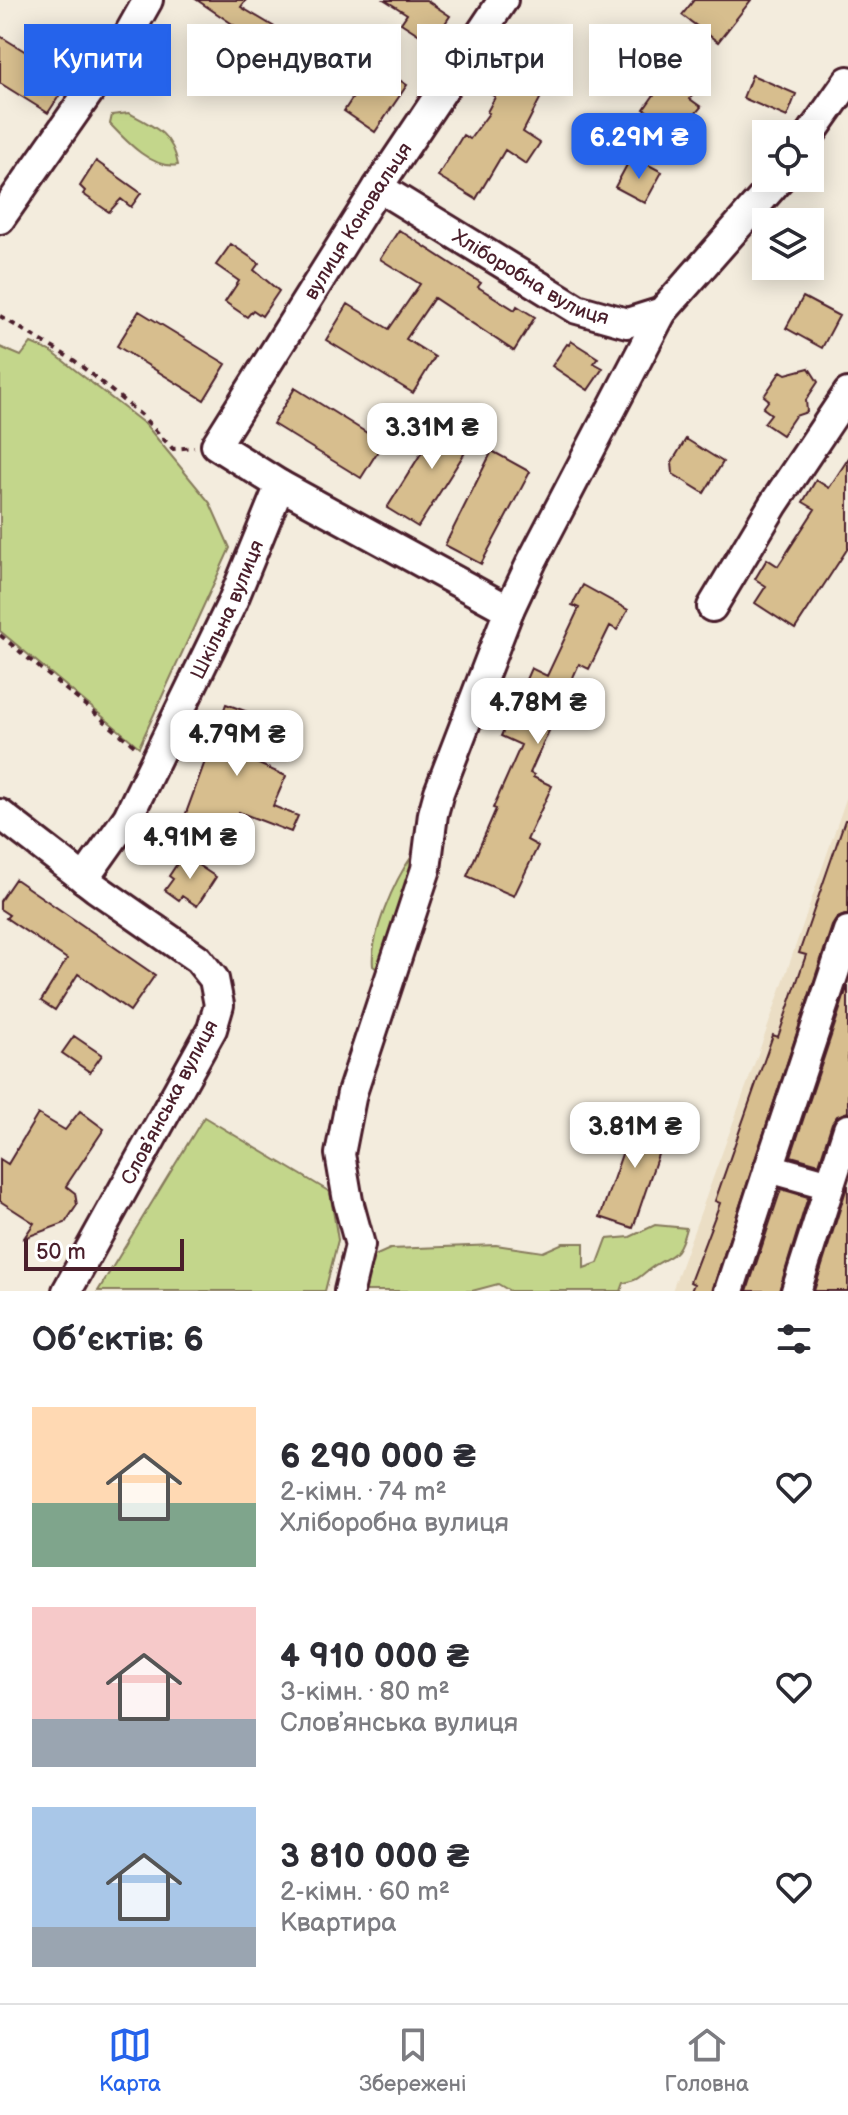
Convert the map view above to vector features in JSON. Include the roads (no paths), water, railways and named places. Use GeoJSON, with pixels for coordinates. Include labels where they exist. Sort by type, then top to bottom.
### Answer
{"type":"FeatureCollection","features":[{"type":"Feature","properties":{"kind":"street"},"geometry":{"type":"LineString","coordinates":[[0,219],[126,39],[148,0]]}},
{"type":"Feature","properties":{"kind":"street","name":"вулиця Коновальця"},"geometry":{"type":"LineString","coordinates":[[280,485],[216,445],[378,187],[503,0]]}},
{"type":"Feature","properties":{"kind":"street"},"geometry":{"type":"LineString","coordinates":[[821,120],[848,81]]}},
{"type":"Feature","properties":{"kind":"street","name":"Хліборобна вулиця"},"geometry":{"type":"LineString","coordinates":[[378,187],[577,309],[627,323],[662,312]]}},
{"type":"Feature","properties":{"kind":"street"},"geometry":{"type":"LineString","coordinates":[[349,1291],[360,1245],[340,1154],[352,1093],[426,869],[439,792],[509,610],[662,312],[768,192]]}},
{"type":"Feature","properties":{"kind":"street"},"geometry":{"type":"LineString","coordinates":[[712,607],[773,505],[848,393]]}},
{"type":"Feature","properties":{"kind":"street"},"geometry":{"type":"LineString","coordinates":[[280,485],[509,610]]}},
{"type":"Feature","properties":{"kind":"street","name":"Шкільна вулиця"},"geometry":{"type":"LineString","coordinates":[[84,879],[128,817],[232,603],[280,485]]}},
{"type":"Feature","properties":{"kind":"street","name":"Словʼянська вулиця"},"geometry":{"type":"LineString","coordinates":[[0,814],[84,879],[198,959],[214,979],[219,1005],[212,1029],[67,1291]]}},
{"type":"Feature","properties":{"kind":"street"},"geometry":{"type":"LineString","coordinates":[[729,1291],[848,931]]}},
{"type":"Feature","properties":{"kind":"street"},"geometry":{"type":"LineString","coordinates":[[796,1291],[848,1129]]}},
{"type":"Feature","properties":{"kind":"street"},"geometry":{"type":"LineString","coordinates":[[769,1168],[830,1185]]}}]}
